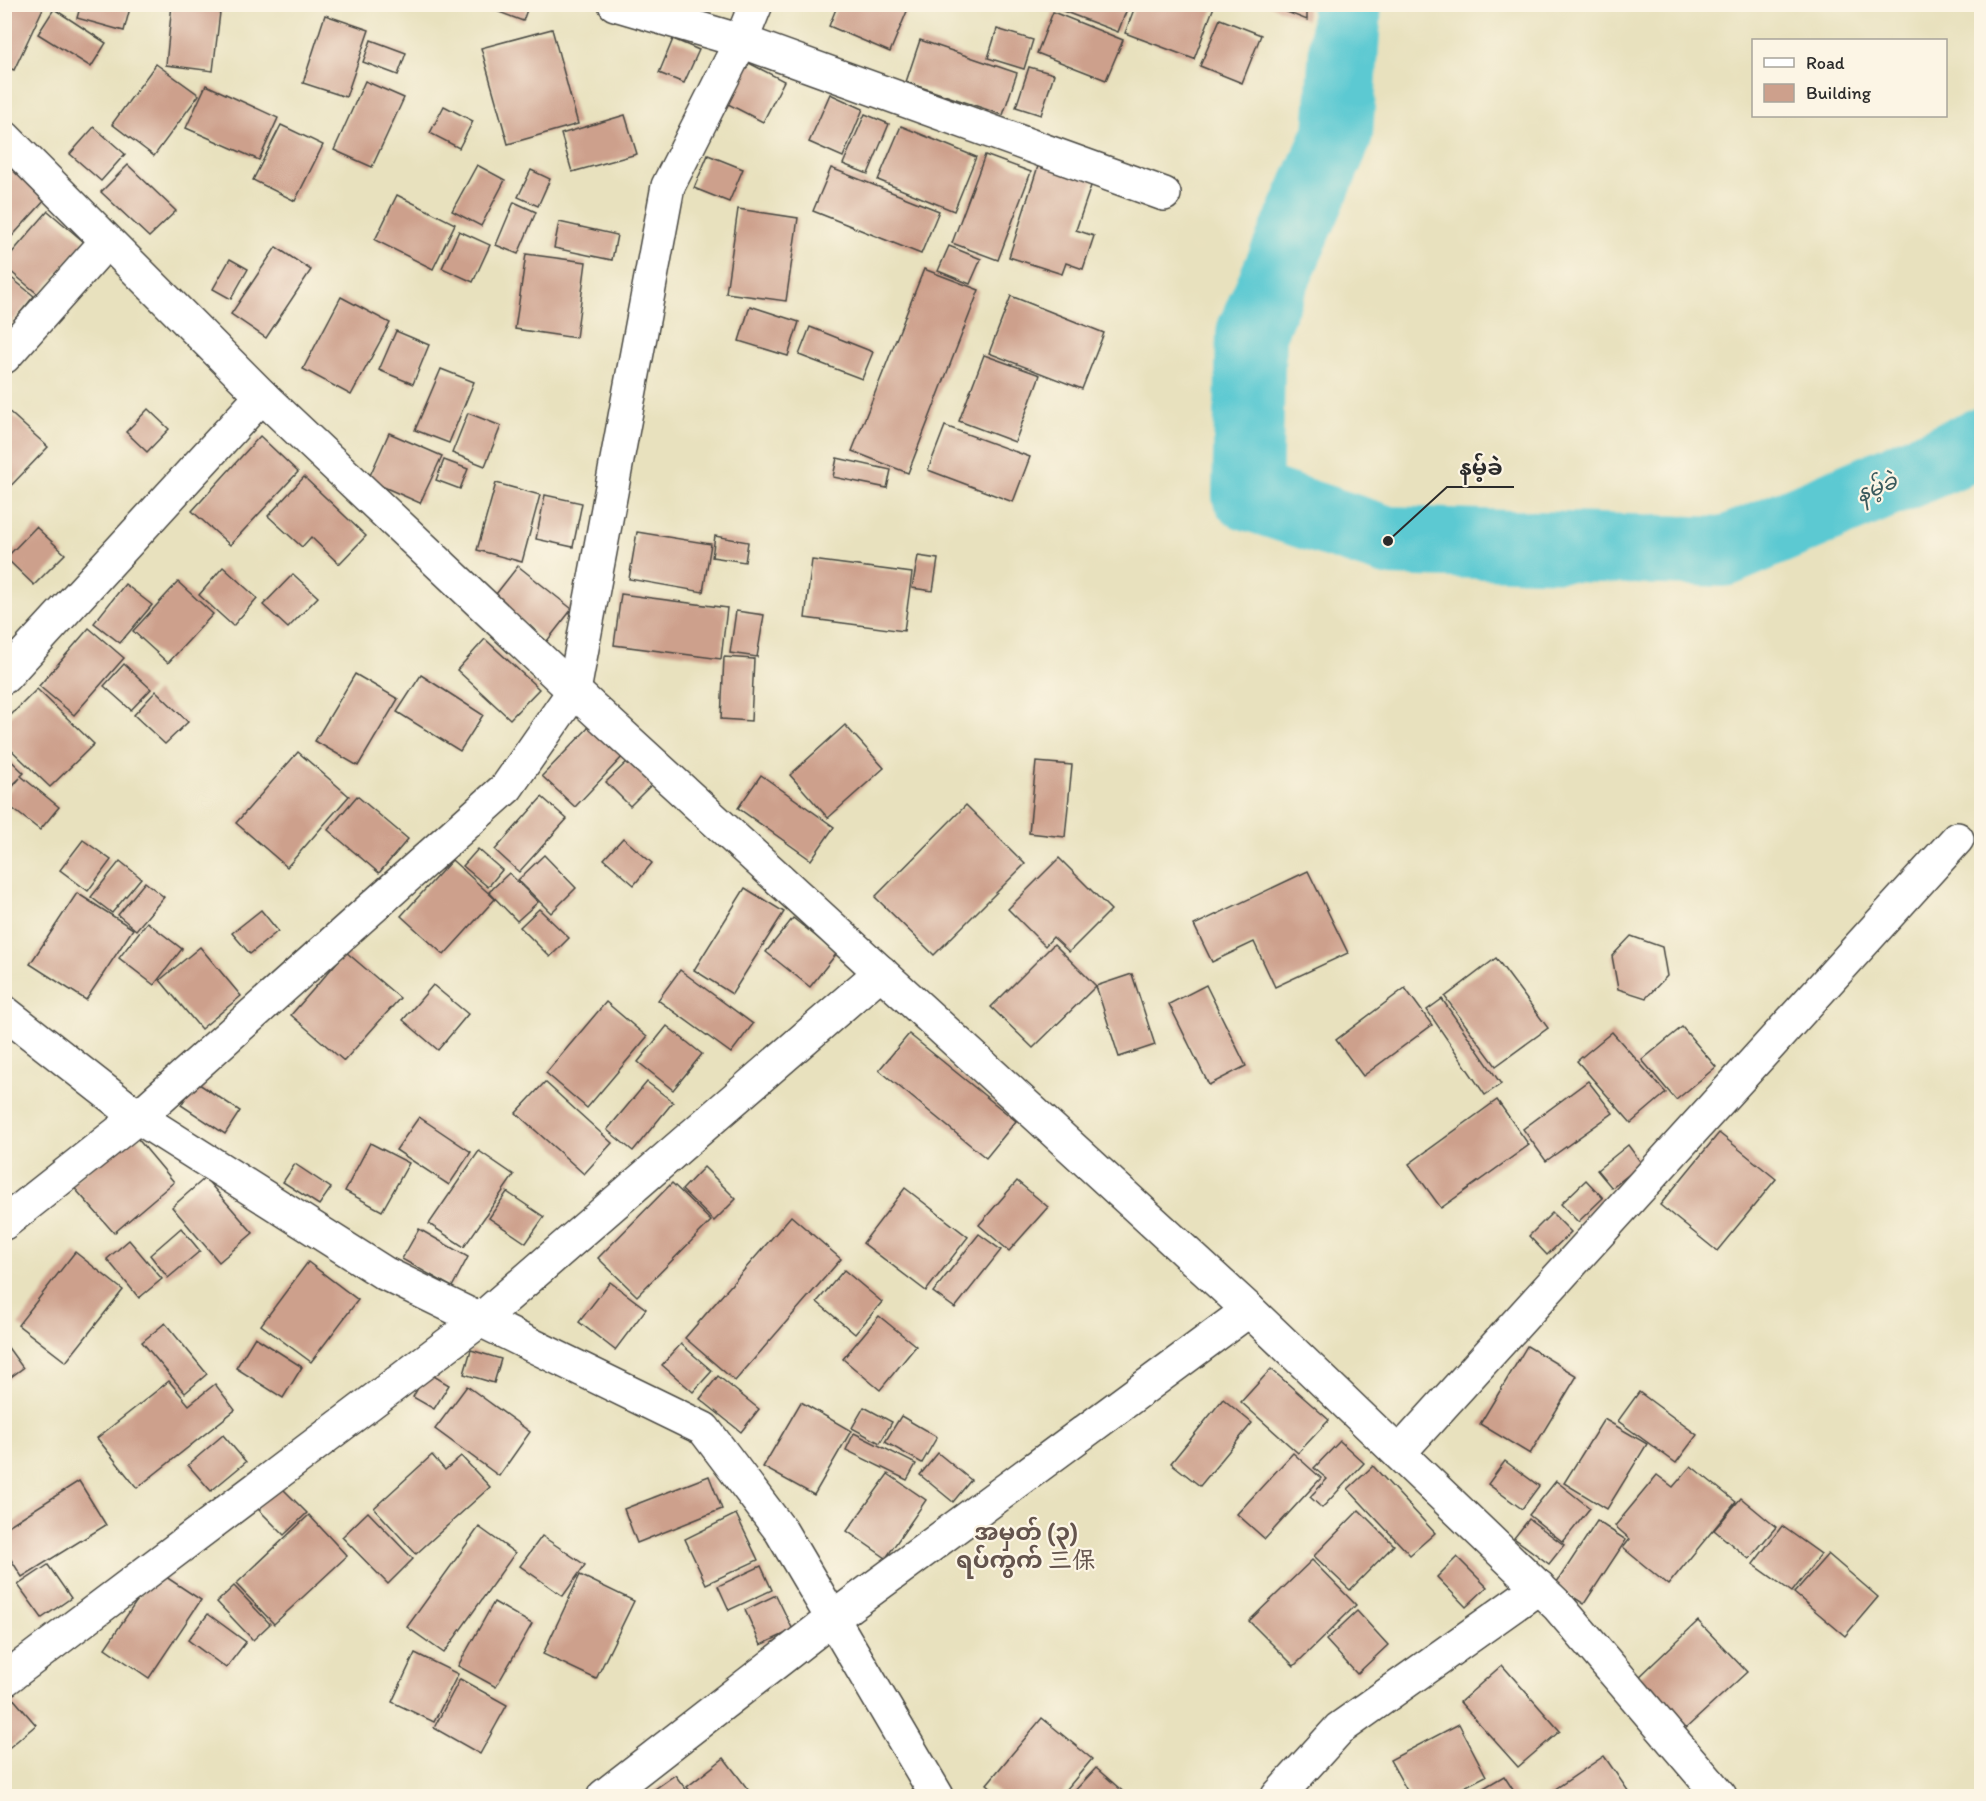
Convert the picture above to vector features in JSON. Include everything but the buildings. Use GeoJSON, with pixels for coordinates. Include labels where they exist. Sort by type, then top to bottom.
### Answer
{"type":"FeatureCollection","features":[{"type":"Feature","properties":{"kind":"street"},"geometry":{"type":"LineString","coordinates":[[615,4],[741,41],[1164,194]]}},
{"type":"Feature","properties":{"kind":"street"},"geometry":{"type":"LineString","coordinates":[[4,1222],[138,1117],[507,787],[574,691],[668,186],[741,41],[756,4]]}},
{"type":"Feature","properties":{"kind":"street"},"geometry":{"type":"LineString","coordinates":[[4,137],[262,396],[574,691],[1249,1310],[1539,1587],[1558,1606],[1720,1797]]}},
{"type":"Feature","properties":{"kind":"street"},"geometry":{"type":"LineString","coordinates":[[4,357],[107,241]]}},
{"type":"Feature","properties":{"kind":"street"},"geometry":{"type":"LineString","coordinates":[[4,677],[262,396]]}},
{"type":"Feature","properties":{"kind":"street"},"geometry":{"type":"LineString","coordinates":[[1399,1453],[1957,839]]}},
{"type":"Feature","properties":{"kind":"street"},"geometry":{"type":"LineString","coordinates":[[4,1680],[480,1320],[880,972]]}},
{"type":"Feature","properties":{"kind":"street"},"geometry":{"type":"LineString","coordinates":[[4,1012],[138,1117],[384,1273],[704,1429],[781,1531],[937,1797]]}},
{"type":"Feature","properties":{"kind":"street"},"geometry":{"type":"LineString","coordinates":[[604,1797],[832,1618],[1249,1310]]}},
{"type":"Feature","properties":{"kind":"street"},"geometry":{"type":"LineString","coordinates":[[1278,1797],[1339,1729],[1539,1587]]}},
{"type":"Feature","properties":{"kind":"waterway","name":"နမ့်ခဲ"},"geometry":{"type":"LineString","coordinates":[[1347,4],[1338,134],[1251,333],[1247,495],[1388,541],[1724,552],[1982,442]]}},
{"type":"Feature","properties":{"kind":"place","name":"နမ့်ခဲ"},"geometry":{"type":"Point","coordinates":[1388,541]}},
{"type":"Feature","properties":{"kind":"district","name":"အမှတ် (၃) ရပ်ကွက် 三保"},"geometry":{"type":"Point","coordinates":[1026,1546]}}]}
